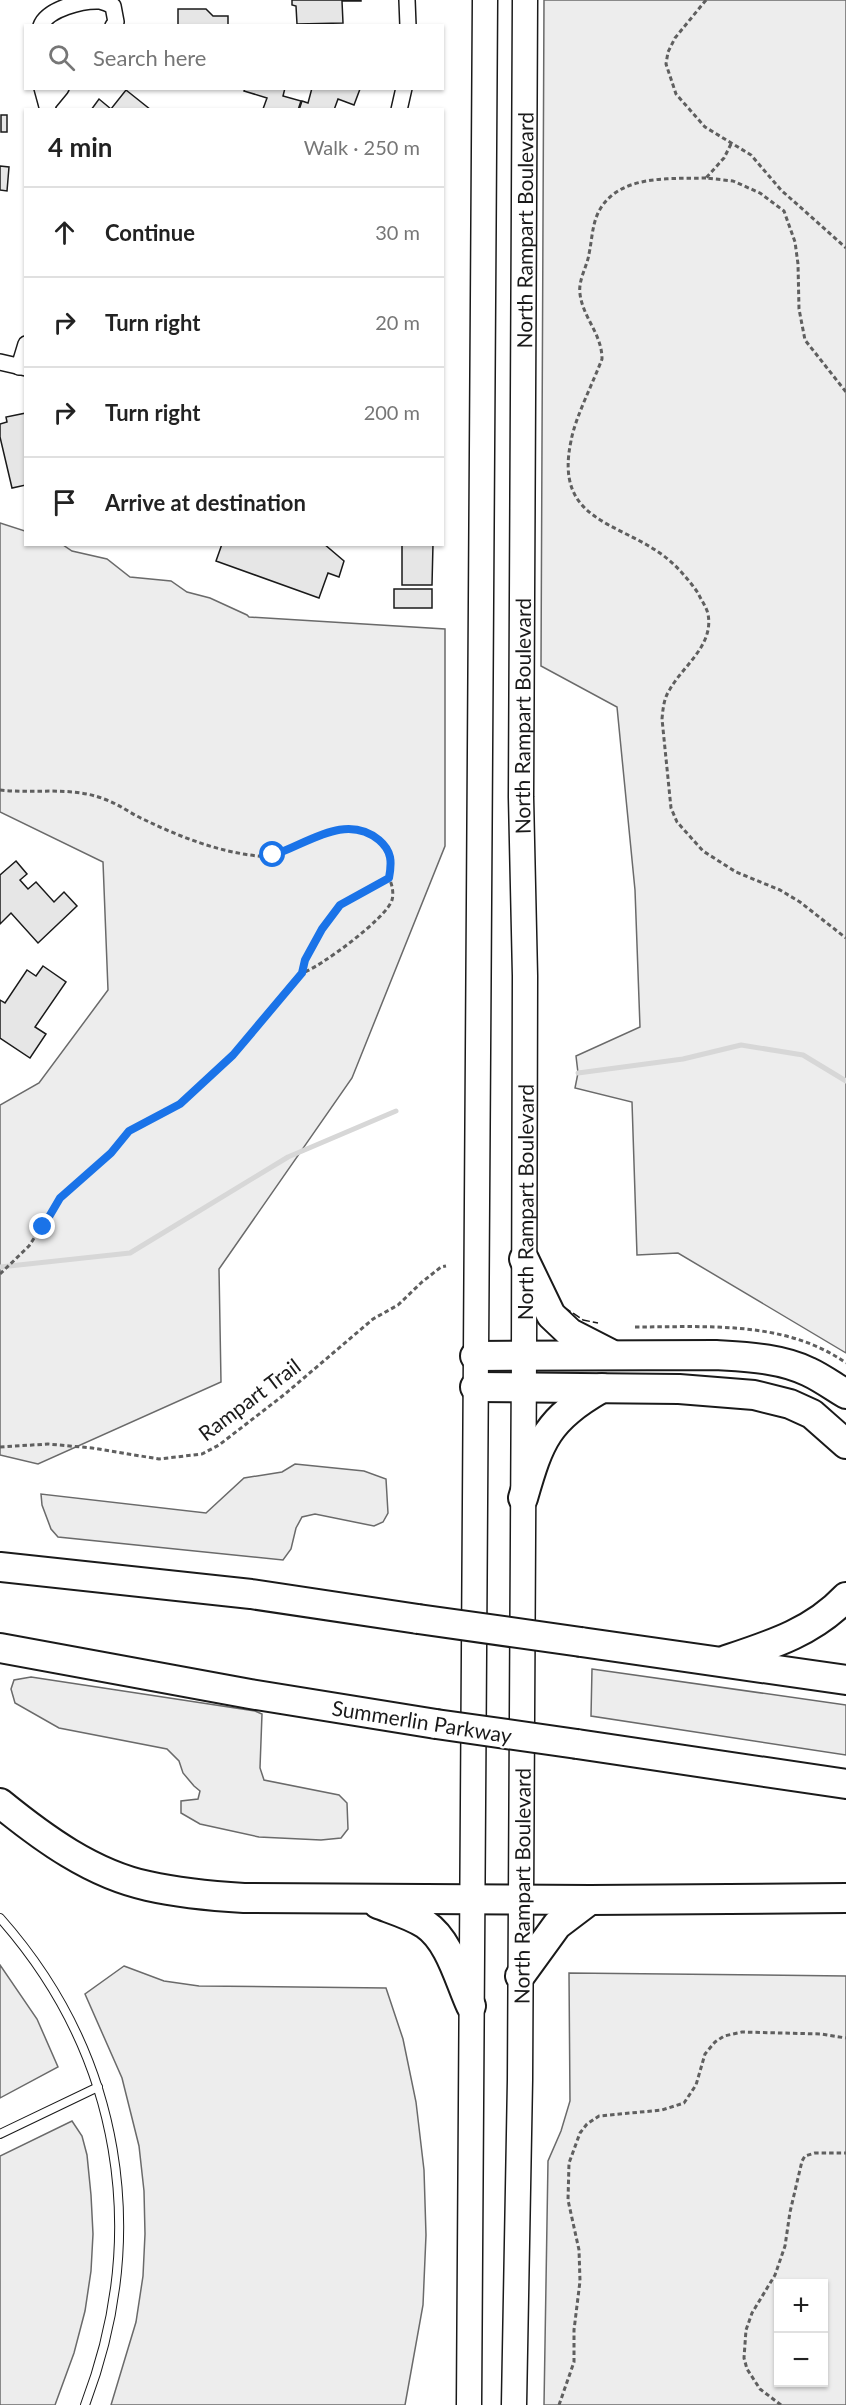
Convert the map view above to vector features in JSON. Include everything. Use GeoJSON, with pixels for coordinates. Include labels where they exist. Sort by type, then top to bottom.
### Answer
{"type":"FeatureCollection","features":[{"type":"Feature","properties":{"kind":"highway"},"geometry":{"type":"LineString","coordinates":[[524,1259],[551,1315],[570,1333],[611,1354]]}},
{"type":"Feature","properties":{"kind":"highway"},"geometry":{"type":"LineString","coordinates":[[475,1356],[716,1355],[780,1362],[809,1372],[846,1394]]}},
{"type":"Feature","properties":{"kind":"highway"},"geometry":{"type":"LineString","coordinates":[[475,1387],[679,1389],[772,1399],[812,1414],[846,1444]]}},
{"type":"Feature","properties":{"kind":"highway"},"geometry":{"type":"LineString","coordinates":[[523,1498],[534,1462],[556,1421],[574,1405],[602,1387]]}},
{"type":"Feature","properties":{"kind":"highway"},"geometry":{"type":"LineString","coordinates":[[0,1566],[250,1594],[846,1680]]}},
{"type":"Feature","properties":{"kind":"highway"},"geometry":{"type":"LineString","coordinates":[[721,1662],[785,1640],[807,1629],[834,1610],[846,1597]]}},
{"type":"Feature","properties":{"kind":"highway","name":"Summerlin Parkway"},"geometry":{"type":"LineString","coordinates":[[0,1648],[250,1694],[436,1724],[846,1784]]}},
{"type":"Feature","properties":{"kind":"highway"},"geometry":{"type":"LineString","coordinates":[[0,1803],[48,1840],[84,1861],[146,1886],[193,1894],[244,1898],[590,1900],[846,1898]]}},
{"type":"Feature","properties":{"kind":"highway"},"geometry":{"type":"LineString","coordinates":[[362,1898],[411,1916],[432,1930],[444,1944],[471,2006]]}},
{"type":"Feature","properties":{"kind":"highway"},"geometry":{"type":"LineString","coordinates":[[520,1976],[557,1925],[590,1900]]}},
{"type":"Feature","properties":{"kind":"main road","name":"North Rampart Boulevard"},"geometry":{"type":"LineString","coordinates":[[469,2405],[485,0]]}},
{"type":"Feature","properties":{"kind":"main road","name":"North Rampart Boulevard"},"geometry":{"type":"LineString","coordinates":[[513,2405],[520,1976],[524,1387],[525,976],[521,786],[525,0]]}},
{"type":"Feature","properties":{"kind":"street"},"geometry":{"type":"LineString","coordinates":[[407,0],[408,24]]}},
{"type":"Feature","properties":{"kind":"street"},"geometry":{"type":"LineString","coordinates":[[42,24],[43,20],[60,9],[100,1],[113,6],[114,24]]}},
{"type":"Feature","properties":{"kind":"street"},"geometry":{"type":"LineString","coordinates":[[43,90],[47,107]]}},
{"type":"Feature","properties":{"kind":"street"},"geometry":{"type":"LineString","coordinates":[[47,107],[60,90]]}},
{"type":"Feature","properties":{"kind":"street"},"geometry":{"type":"LineString","coordinates":[[399,108],[404,90]]}},
{"type":"Feature","properties":{"kind":"street"},"geometry":{"type":"LineString","coordinates":[[0,362],[22,367]]}},
{"type":"Feature","properties":{"kind":"lane"},"geometry":{"type":"LineString","coordinates":[[0,1918],[35,1962],[63,2006],[98,2087],[114,2161],[118,2193],[119,2254],[111,2317],[100,2361],[85,2405]]}},
{"type":"Feature","properties":{"kind":"lane"},"geometry":{"type":"LineString","coordinates":[[0,2134],[98,2087]]}},
{"type":"Feature","properties":{"kind":"path"},"geometry":{"type":"LineString","coordinates":[[706,0],[675,38],[668,52],[666,64],[676,94],[705,127],[751,155],[781,190],[846,248]]}},
{"type":"Feature","properties":{"kind":"path"},"geometry":{"type":"LineString","coordinates":[[706,178],[724,158],[731,144]]}},
{"type":"Feature","properties":{"kind":"path"},"geometry":{"type":"LineString","coordinates":[[846,392],[805,340],[799,309],[795,242],[784,211],[760,192],[733,181],[673,178],[626,185],[605,202],[592,232],[589,255],[580,283],[580,294],[602,346],[602,359],[571,440],[568,468],[575,497],[595,518],[664,556],[691,582],[706,608],[708,628],[703,646],[669,690],[663,705],[662,719],[671,808],[678,822],[703,850],[736,872],[780,890],[800,902],[846,938]]}},
{"type":"Feature","properties":{"kind":"path"},"geometry":{"type":"LineString","coordinates":[[0,790],[68,791],[96,796],[106,799],[143,820],[196,842],[261,856],[285,852],[321,834],[335,830],[369,833],[387,848],[390,854],[389,878],[392,884],[392,900],[381,917],[326,961],[302,973]]}},
{"type":"Feature","properties":{"kind":"path"},"geometry":{"type":"LineString","coordinates":[[0,1274],[30,1246],[60,1198],[89,1174],[129,1131],[151,1118],[168,1112],[195,1092],[233,1055],[302,973],[311,949],[340,905],[389,878]]}},
{"type":"Feature","properties":{"kind":"path","name":"Rampart Trail"},"geometry":{"type":"LineString","coordinates":[[0,1447],[48,1444],[92,1448],[159,1459],[202,1454],[219,1445],[285,1394],[373,1319],[398,1305],[422,1282],[441,1267],[446,1266]]}},
{"type":"Feature","properties":{"kind":"path"},"geometry":{"type":"LineString","coordinates":[[559,2405],[574,2362],[574,2330],[580,2281],[579,2250],[568,2200],[569,2163],[579,2133],[599,2116],[662,2110],[684,2103],[696,2085],[705,2055],[715,2042],[724,2036],[742,2032],[821,2034],[846,2038]]}},
{"type":"Feature","properties":{"kind":"path"},"geometry":{"type":"LineString","coordinates":[[782,2405],[760,2389],[747,2369],[744,2358],[746,2330],[752,2313],[775,2275],[785,2246],[802,2161],[805,2156],[815,2153],[846,2152]]}},
{"type":"Feature","properties":{"kind":"shaded area"},"geometry":{"type":"Polygon","coordinates":[[[544,0],[846,0],[846,1353],[678,1253],[637,1255],[632,1102],[575,1088],[578,1073],[576,1056],[640,1027],[635,890],[617,707],[541,666],[544,0]]]}},
{"type":"Feature","properties":{"kind":"shaded area"},"geometry":{"type":"Polygon","coordinates":[[[0,523],[24,531],[24,546],[64,546],[72,551],[107,559],[130,577],[171,581],[187,592],[210,598],[249,617],[445,629],[445,846],[352,1078],[219,1269],[221,1382],[38,1464],[0,1455],[0,1105],[39,1083],[108,990],[103,862],[0,812],[0,523]]]}},
{"type":"Feature","properties":{"kind":"shaded area"},"geometry":{"type":"Polygon","coordinates":[[[295,1464],[364,1471],[386,1479],[388,1513],[383,1522],[374,1526],[315,1514],[302,1517],[296,1528],[291,1549],[283,1560],[58,1537],[51,1529],[42,1505],[41,1494],[206,1513],[244,1478],[282,1472],[295,1464]]]}},
{"type":"Feature","properties":{"kind":"shaded area"},"geometry":{"type":"Polygon","coordinates":[[[592,1669],[846,1705],[846,1755],[591,1716],[592,1669]]]}},
{"type":"Feature","properties":{"kind":"shaded area"},"geometry":{"type":"Polygon","coordinates":[[[31,1677],[255,1711],[262,1714],[260,1768],[264,1780],[339,1795],[347,1803],[348,1829],[341,1838],[321,1840],[259,1837],[200,1824],[181,1813],[181,1801],[198,1799],[200,1791],[183,1773],[179,1761],[167,1749],[59,1728],[15,1703],[11,1689],[14,1680],[31,1677]]]}},
{"type":"Feature","properties":{"kind":"shaded area"},"geometry":{"type":"Polygon","coordinates":[[[0,1965],[37,2019],[58,2067],[0,2098],[0,1965]]]}},
{"type":"Feature","properties":{"kind":"shaded area"},"geometry":{"type":"Polygon","coordinates":[[[124,1966],[164,1981],[199,1986],[386,1988],[403,2039],[416,2102],[424,2170],[426,2235],[423,2305],[405,2405],[111,2405],[136,2322],[143,2276],[144,2191],[139,2146],[122,2078],[85,1994],[124,1966]]]}},
{"type":"Feature","properties":{"kind":"shaded area"},"geometry":{"type":"Polygon","coordinates":[[[569,1973],[846,1976],[846,2405],[544,2405],[548,2161],[561,2131],[570,2101],[569,1973]]]}},
{"type":"Feature","properties":{"kind":"shaded area"},"geometry":{"type":"Polygon","coordinates":[[[72,2121],[82,2136],[87,2155],[91,2195],[93,2234],[91,2271],[85,2311],[74,2353],[55,2405],[0,2405],[0,2156],[72,2121]]]}},
{"type":"Feature","properties":{"kind":"building"},"geometry":{"type":"Polygon","coordinates":[[[292,0],[361,1],[342,1],[343,23],[297,24],[296,6],[292,5],[292,0]]]}},
{"type":"Feature","properties":{"kind":"building"},"geometry":{"type":"Polygon","coordinates":[[[178,9],[206,9],[213,16],[228,16],[228,24],[178,24],[178,9]]]}},
{"type":"Feature","properties":{"kind":"building"},"geometry":{"type":"Polygon","coordinates":[[[126,90],[148,108],[112,108],[126,90]]]}},
{"type":"Feature","properties":{"kind":"building"},"geometry":{"type":"Polygon","coordinates":[[[284,90],[283,96],[301,101],[299,108],[263,108],[267,98],[244,91],[284,90]]]}},
{"type":"Feature","properties":{"kind":"building"},"geometry":{"type":"Polygon","coordinates":[[[311,90],[360,90],[354,105],[338,99],[335,108],[300,108],[302,101],[308,103],[311,90]]]}},
{"type":"Feature","properties":{"kind":"building"},"geometry":{"type":"Polygon","coordinates":[[[99,99],[110,108],[92,108],[99,99]]]}},
{"type":"Feature","properties":{"kind":"building"},"geometry":{"type":"Polygon","coordinates":[[[1,115],[7,115],[7,132],[1,132],[1,115]]]}},
{"type":"Feature","properties":{"kind":"building"},"geometry":{"type":"Polygon","coordinates":[[[0,166],[9,167],[7,191],[0,190],[0,166]]]}},
{"type":"Feature","properties":{"kind":"building"},"geometry":{"type":"Polygon","coordinates":[[[24,413],[24,485],[12,488],[0,437],[0,424],[7,422],[6,417],[24,413]]]}},
{"type":"Feature","properties":{"kind":"building"},"geometry":{"type":"Polygon","coordinates":[[[221,546],[326,546],[344,561],[339,577],[328,573],[319,598],[216,561],[221,546]]]}},
{"type":"Feature","properties":{"kind":"building"},"geometry":{"type":"Polygon","coordinates":[[[402,546],[433,546],[432,585],[402,585],[402,546]]]}},
{"type":"Feature","properties":{"kind":"building"},"geometry":{"type":"Polygon","coordinates":[[[394,589],[432,589],[432,608],[394,608],[394,589]]]}},
{"type":"Feature","properties":{"kind":"building"},"geometry":{"type":"Polygon","coordinates":[[[16,861],[27,874],[20,880],[28,889],[36,882],[54,902],[64,892],[77,906],[38,943],[11,913],[0,924],[0,875],[16,861]]]}},
{"type":"Feature","properties":{"kind":"building"},"geometry":{"type":"Polygon","coordinates":[[[43,966],[66,982],[35,1027],[46,1034],[30,1058],[0,1038],[0,1000],[5,1003],[27,970],[36,976],[43,966]]]}},
{"type":"Feature","properties":{"kind":"waterway"},"geometry":{"type":"LineString","coordinates":[[578,1073],[683,1059],[741,1045],[803,1055],[846,1081]]}},
{"type":"Feature","properties":{"kind":"waterway"},"geometry":{"type":"LineString","coordinates":[[0,1267],[130,1253],[288,1157],[396,1111]]}},
{"type":"Feature","properties":{"kind":"fence"},"geometry":{"type":"LineString","coordinates":[[564,1307],[583,1320],[598,1323]]}},
{"type":"Feature","properties":{"kind":"route"},"geometry":{"type":"LineString","coordinates":[[43,1227],[60,1198],[111,1153],[129,1131],[180,1104],[233,1055],[281,995],[302,973],[305,960],[334,912],[340,905],[389,878],[391,866],[390,854],[378,839],[369,833],[353,830],[335,830],[321,834],[285,852],[273,855]]}}]}
